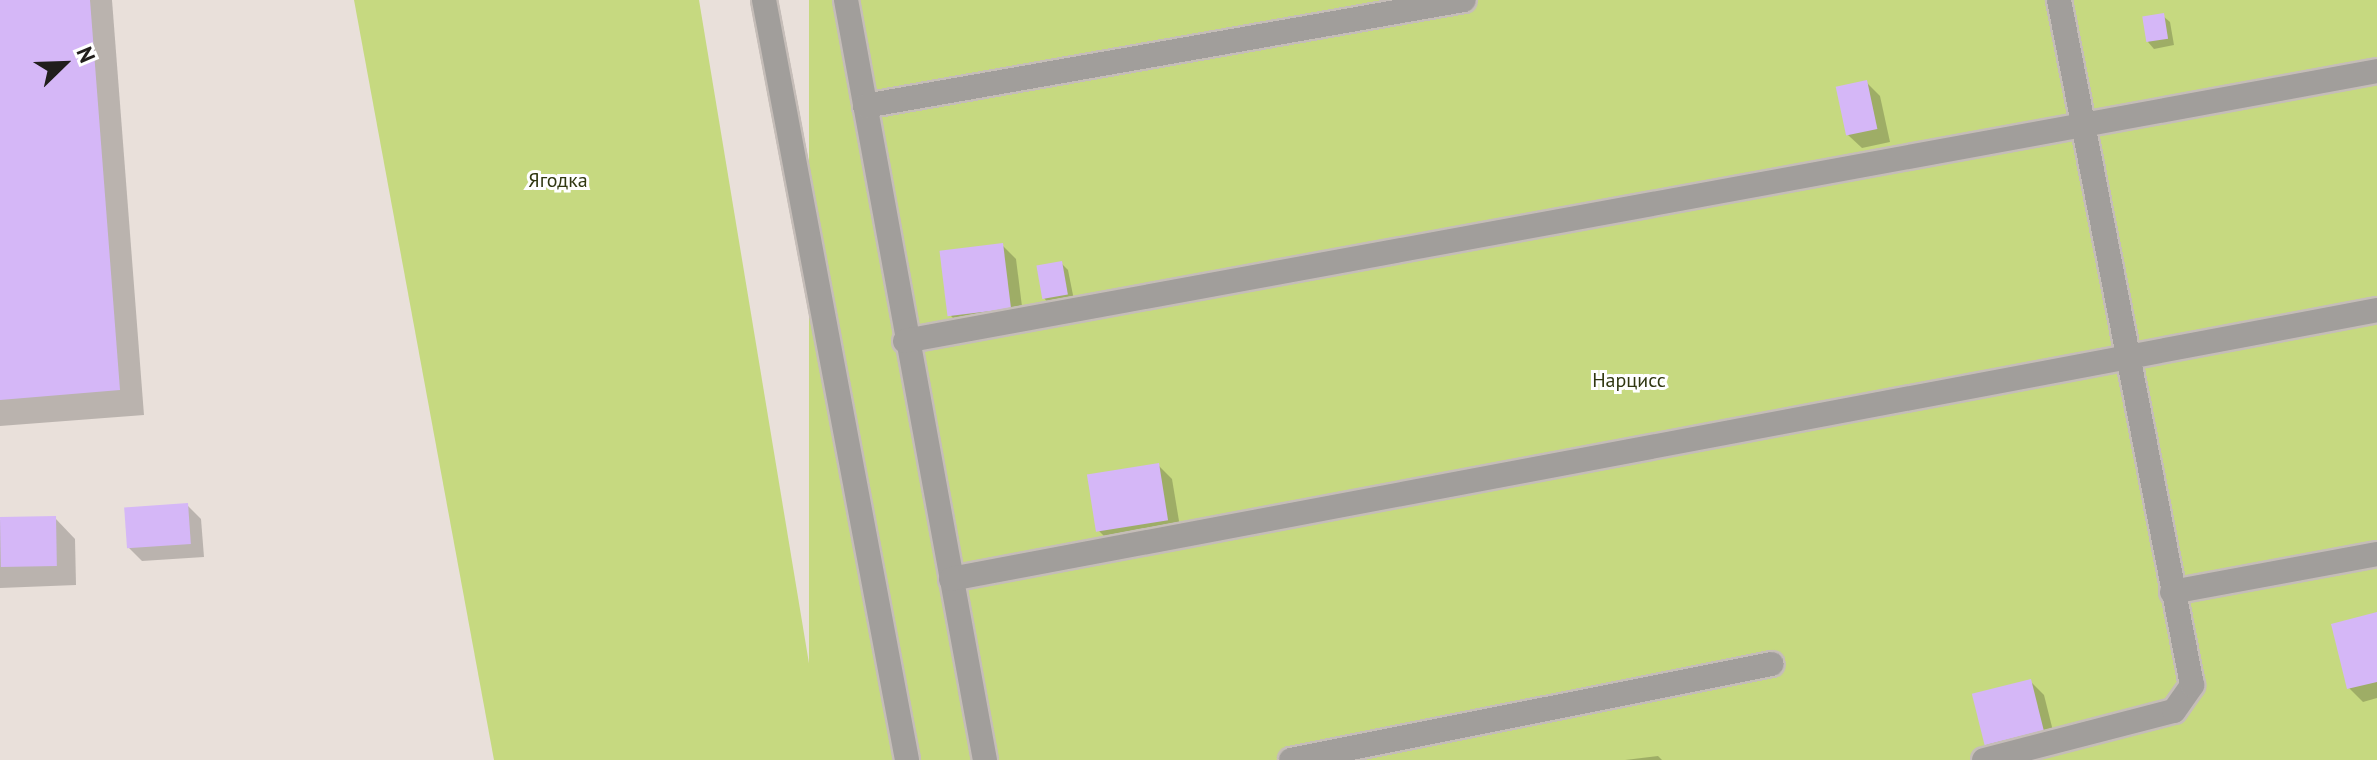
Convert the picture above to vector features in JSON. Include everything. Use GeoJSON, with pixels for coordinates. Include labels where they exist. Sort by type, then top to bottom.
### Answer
{"type":"FeatureCollection","features":[{"type":"Feature","properties":{"kind":"lane"},"geometry":{"type":"LineString","coordinates":[[764,0],[907,760]]}},
{"type":"Feature","properties":{"kind":"lane"},"geometry":{"type":"LineString","coordinates":[[846,0],[905,341],[985,760]]}},
{"type":"Feature","properties":{"kind":"lane"},"geometry":{"type":"LineString","coordinates":[[865,106],[1464,0]]}},
{"type":"Feature","properties":{"kind":"lane"},"geometry":{"type":"LineString","coordinates":[[1984,760],[2174,711],[2192,685],[2059,0]]}},
{"type":"Feature","properties":{"kind":"lane"},"geometry":{"type":"LineString","coordinates":[[905,341],[2377,71]]}},
{"type":"Feature","properties":{"kind":"lane"},"geometry":{"type":"LineString","coordinates":[[951,579],[2377,310]]}},
{"type":"Feature","properties":{"kind":"lane"},"geometry":{"type":"LineString","coordinates":[[2172,592],[2377,554]]}},
{"type":"Feature","properties":{"kind":"lane"},"geometry":{"type":"LineString","coordinates":[[1291,760],[1772,664]]}},
{"type":"Feature","properties":{"kind":"green space","name":"Ягодка"},"geometry":{"type":"Polygon","coordinates":[[[354,0],[699,0],[825,760],[494,760],[354,0]]]}},
{"type":"Feature","properties":{"kind":"green space","name":"Нарцисс"},"geometry":{"type":"Polygon","coordinates":[[[809,0],[2377,0],[2377,760],[809,760],[809,0]]]}},
{"type":"Feature","properties":{"kind":"building"},"geometry":{"type":"Polygon","coordinates":[[[0,0],[90,0],[120,390],[0,400],[0,0]]]}},
{"type":"Feature","properties":{"kind":"building"},"geometry":{"type":"Polygon","coordinates":[[[2164,13],[2168,39],[2146,42],[2142,16],[2164,13]]]}},
{"type":"Feature","properties":{"kind":"building"},"geometry":{"type":"Polygon","coordinates":[[[1867,80],[1877,129],[1846,136],[1836,87],[1867,80]]]}},
{"type":"Feature","properties":{"kind":"building"},"geometry":{"type":"Polygon","coordinates":[[[1003,243],[1011,309],[948,316],[939,251],[1003,243]]]}},
{"type":"Feature","properties":{"kind":"building"},"geometry":{"type":"Polygon","coordinates":[[[1062,261],[1068,294],[1042,299],[1036,266],[1062,261]]]}},
{"type":"Feature","properties":{"kind":"building"},"geometry":{"type":"Polygon","coordinates":[[[1159,463],[1168,520],[1096,532],[1087,474],[1159,463]]]}},
{"type":"Feature","properties":{"kind":"building"},"geometry":{"type":"Polygon","coordinates":[[[188,503],[191,544],[127,548],[124,507],[188,503]]]}},
{"type":"Feature","properties":{"kind":"building"},"geometry":{"type":"Polygon","coordinates":[[[56,516],[57,566],[1,567],[0,517],[56,516]]]}},
{"type":"Feature","properties":{"kind":"building"},"geometry":{"type":"Polygon","coordinates":[[[2377,612],[2377,682],[2347,689],[2331,624],[2377,612]]]}},
{"type":"Feature","properties":{"kind":"building"},"geometry":{"type":"Polygon","coordinates":[[[2031,679],[2044,730],[1985,745],[1972,694],[2031,679]]]}}]}
